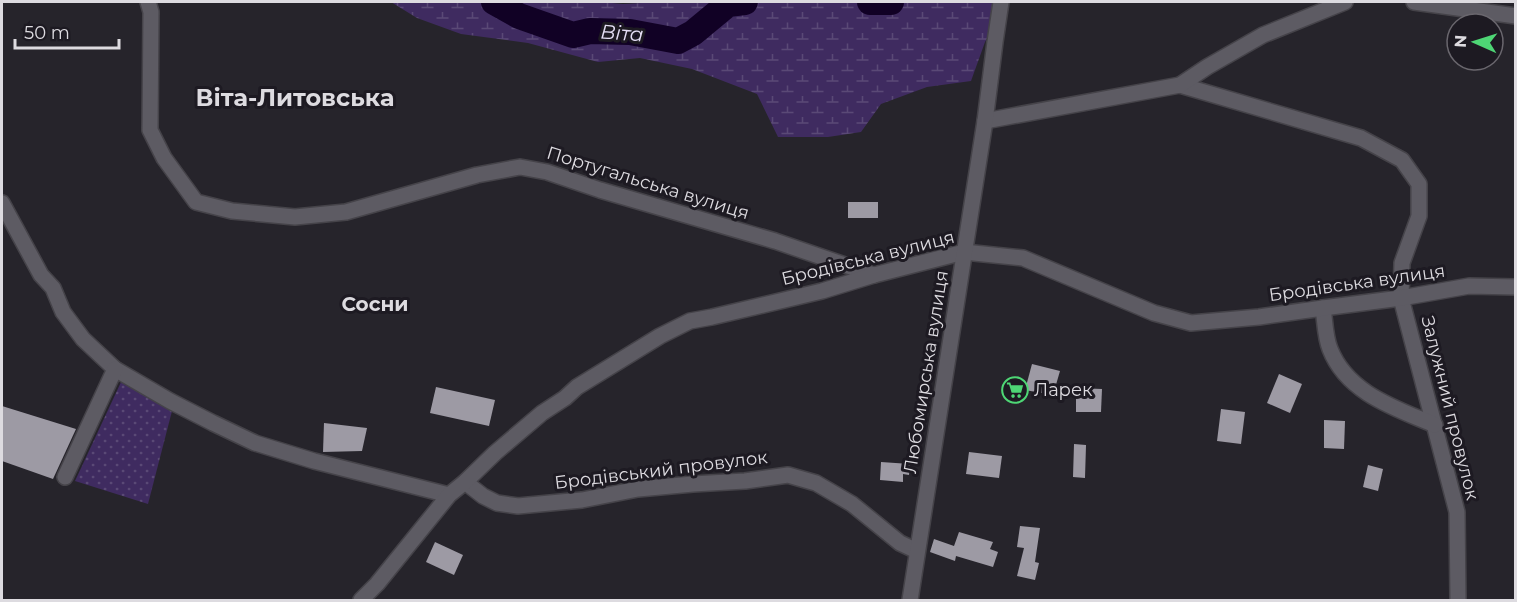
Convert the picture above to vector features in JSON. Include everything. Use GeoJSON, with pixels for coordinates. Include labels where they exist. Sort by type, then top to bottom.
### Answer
{"type":"FeatureCollection","features":[{"type":"Feature","properties":{"kind":"street","name":"Португальська вулиця"},"geometry":{"type":"LineString","coordinates":[[148,2],[151,12],[150,130],[164,158],[196,202],[232,211],[295,217],[346,212],[477,175],[520,167],[547,172],[600,190],[775,241],[873,275]]}},
{"type":"Feature","properties":{"kind":"street","name":"Любомирська вулиця"},"geometry":{"type":"LineString","coordinates":[[910,600],[985,121],[1001,2]]}},
{"type":"Feature","properties":{"kind":"street"},"geometry":{"type":"LineString","coordinates":[[985,121],[1180,85],[1263,35],[1345,2]]}},
{"type":"Feature","properties":{"kind":"street"},"geometry":{"type":"LineString","coordinates":[[1414,2],[1515,16]]}},
{"type":"Feature","properties":{"kind":"street","name":"Залужний провулок"},"geometry":{"type":"LineString","coordinates":[[1180,85],[1361,138],[1402,160],[1419,184],[1419,216],[1402,263],[1401,298],[1457,512],[1458,600]]}},
{"type":"Feature","properties":{"kind":"street"},"geometry":{"type":"LineString","coordinates":[[2,203],[41,274],[54,288],[63,312],[83,339],[115,369],[181,407],[255,443],[314,461],[449,495]]}},
{"type":"Feature","properties":{"kind":"street","name":"Бродівська вулиця"},"geometry":{"type":"LineString","coordinates":[[361,600],[378,584],[449,495],[542,413],[578,387],[660,336],[690,321],[822,291],[873,275],[964,252],[1023,258],[1154,313],[1191,323],[1259,318],[1469,286],[1515,287]]}},
{"type":"Feature","properties":{"kind":"street"},"geometry":{"type":"LineString","coordinates":[[1323,308],[1329,348],[1342,372],[1361,390],[1392,407],[1435,424]]}},
{"type":"Feature","properties":{"kind":"street"},"geometry":{"type":"LineString","coordinates":[[65,477],[115,369]]}},
{"type":"Feature","properties":{"kind":"street","name":"Бродівський провулок"},"geometry":{"type":"LineString","coordinates":[[465,482],[497,503],[518,506],[582,500],[638,489],[745,481],[788,475],[816,483],[852,504],[900,543],[917,551]]}},
{"type":"Feature","properties":{"kind":"green space"},"geometry":{"type":"Polygon","coordinates":[[[391,2],[600,2],[623,4],[660,2],[1008,2],[985,42],[971,81],[927,87],[881,104],[861,132],[828,137],[778,137],[757,94],[692,69],[640,58],[598,62],[528,43],[461,34],[417,18],[391,2]]]}},
{"type":"Feature","properties":{"kind":"green space"},"geometry":{"type":"Polygon","coordinates":[[[122,380],[172,411],[148,504],[75,481],[122,380]]]}},
{"type":"Feature","properties":{"kind":"building"},"geometry":{"type":"Polygon","coordinates":[[[848,202],[878,202],[878,218],[848,218],[848,202]]]}},
{"type":"Feature","properties":{"kind":"building"},"geometry":{"type":"Polygon","coordinates":[[[1032,364],[1060,371],[1053,395],[1025,390],[1032,364]]]}},
{"type":"Feature","properties":{"kind":"building"},"geometry":{"type":"Polygon","coordinates":[[[1279,374],[1302,384],[1290,413],[1267,403],[1279,374]]]}},
{"type":"Feature","properties":{"kind":"building"},"geometry":{"type":"Polygon","coordinates":[[[436,387],[495,400],[489,426],[430,413],[436,387]]]}},
{"type":"Feature","properties":{"kind":"building"},"geometry":{"type":"Polygon","coordinates":[[[1076,388],[1102,389],[1101,412],[1076,412],[1076,388]]]}},
{"type":"Feature","properties":{"kind":"building"},"geometry":{"type":"Polygon","coordinates":[[[2,406],[76,429],[53,479],[2,461],[2,406]]]}},
{"type":"Feature","properties":{"kind":"building"},"geometry":{"type":"Polygon","coordinates":[[[1221,409],[1245,412],[1241,444],[1217,441],[1221,409]]]}},
{"type":"Feature","properties":{"kind":"building"},"geometry":{"type":"Polygon","coordinates":[[[1324,420],[1345,421],[1344,449],[1324,448],[1324,420]]]}},
{"type":"Feature","properties":{"kind":"building"},"geometry":{"type":"Polygon","coordinates":[[[324,423],[367,428],[362,451],[323,452],[324,423]]]}},
{"type":"Feature","properties":{"kind":"building"},"geometry":{"type":"Polygon","coordinates":[[[1074,444],[1086,445],[1085,478],[1073,477],[1074,444]]]}},
{"type":"Feature","properties":{"kind":"building"},"geometry":{"type":"Polygon","coordinates":[[[969,452],[1002,456],[999,478],[966,474],[969,452]]]}},
{"type":"Feature","properties":{"kind":"building"},"geometry":{"type":"Polygon","coordinates":[[[881,462],[910,464],[909,475],[903,474],[903,482],[880,480],[881,462]]]}},
{"type":"Feature","properties":{"kind":"building"},"geometry":{"type":"Polygon","coordinates":[[[1368,465],[1383,469],[1378,491],[1363,487],[1368,465]]]}},
{"type":"Feature","properties":{"kind":"building"},"geometry":{"type":"Polygon","coordinates":[[[1020,526],[1040,528],[1035,562],[1039,563],[1035,580],[1017,576],[1024,548],[1017,547],[1020,526]]]}},
{"type":"Feature","properties":{"kind":"building"},"geometry":{"type":"Polygon","coordinates":[[[959,532],[993,542],[990,549],[998,552],[993,567],[956,556],[955,561],[930,552],[934,539],[954,546],[959,532]]]}},
{"type":"Feature","properties":{"kind":"building"},"geometry":{"type":"Polygon","coordinates":[[[435,542],[463,555],[454,575],[426,562],[435,542]]]}},
{"type":"Feature","properties":{"kind":"waterway","name":"Віта"},"geometry":{"type":"LineString","coordinates":[[494,2],[519,16],[573,35],[590,31],[630,32],[678,41],[693,33],[728,4],[745,2]]}},
{"type":"Feature","properties":{"kind":"waterway","name":"Віта"},"geometry":{"type":"LineString","coordinates":[[870,2],[891,2]]}},
{"type":"Feature","properties":{"kind":"place","name":"Ларек"},"geometry":{"type":"Point","coordinates":[1015,390]}},
{"type":"Feature","properties":{"kind":"district","name":"Віта-Литовська"},"geometry":{"type":"Point","coordinates":[295,97]}},
{"type":"Feature","properties":{"kind":"district","name":"Сосни"},"geometry":{"type":"Point","coordinates":[375,304]}}]}
